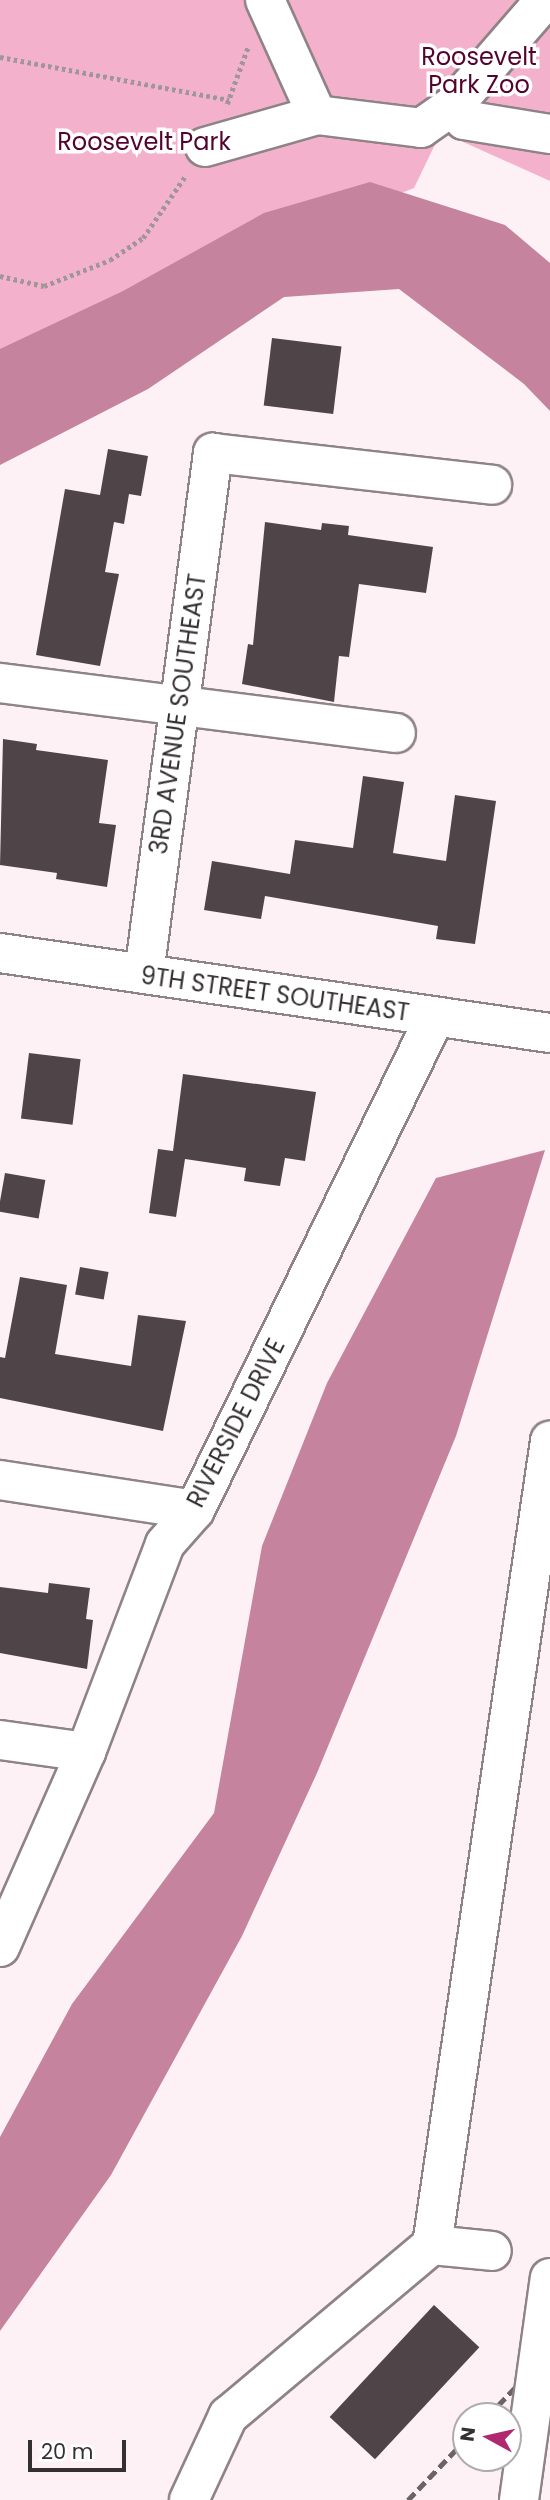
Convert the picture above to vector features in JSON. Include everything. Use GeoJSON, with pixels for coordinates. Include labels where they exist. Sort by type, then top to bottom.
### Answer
{"type":"FeatureCollection","features":[{"type":"Feature","properties":{"kind":"street"},"geometry":{"type":"LineString","coordinates":[[265,0],[317,115]]}},
{"type":"Feature","properties":{"kind":"street"},"geometry":{"type":"LineString","coordinates":[[205,147],[317,115],[421,128],[454,105],[545,0]]}},
{"type":"Feature","properties":{"kind":"street"},"geometry":{"type":"LineString","coordinates":[[454,105],[464,120],[550,134]]}},
{"type":"Feature","properties":{"kind":"street","name":"3RD AVENUE SOUTHEAST"},"geometry":{"type":"LineString","coordinates":[[144,974],[213,453],[492,485]]}},
{"type":"Feature","properties":{"kind":"street"},"geometry":{"type":"LineString","coordinates":[[0,683],[396,733]]}},
{"type":"Feature","properties":{"kind":"street","name":"9TH STREET SOUTHEAST"},"geometry":{"type":"LineString","coordinates":[[0,953],[550,1033]]}},
{"type":"Feature","properties":{"kind":"street","name":"RIVERSIDE DRIVE"},"geometry":{"type":"LineString","coordinates":[[0,1947],[86,1752],[165,1544],[195,1510],[435,1017]]}},
{"type":"Feature","properties":{"kind":"street"},"geometry":{"type":"LineString","coordinates":[[189,2500],[228,2416],[432,2245],[550,1441]]}},
{"type":"Feature","properties":{"kind":"street"},"geometry":{"type":"LineString","coordinates":[[0,1480],[195,1510]]}},
{"type":"Feature","properties":{"kind":"street"},"geometry":{"type":"LineString","coordinates":[[0,1741],[86,1752]]}},
{"type":"Feature","properties":{"kind":"street"},"geometry":{"type":"LineString","coordinates":[[432,2245],[492,2251]]}},
{"type":"Feature","properties":{"kind":"street"},"geometry":{"type":"LineString","coordinates":[[519,2500],[550,2278]]}},
{"type":"Feature","properties":{"kind":"path"},"geometry":{"type":"LineString","coordinates":[[0,276],[44,286],[110,260],[143,238],[205,147],[229,100],[252,37]]}},
{"type":"Feature","properties":{"kind":"path"},"geometry":{"type":"LineString","coordinates":[[0,57],[229,100]]}},
{"type":"Feature","properties":{"kind":"green space","name":"Roosevelt Park"},"geometry":{"type":"Polygon","coordinates":[[[0,0],[550,0],[550,181],[441,132],[414,188],[0,351],[0,0]]]}},
{"type":"Feature","properties":{"kind":"shaded area"},"geometry":{"type":"Polygon","coordinates":[[[370,182],[505,225],[550,263],[550,411],[524,384],[399,289],[284,297],[148,389],[0,465],[0,349],[123,291],[264,213],[370,182]]]}},
{"type":"Feature","properties":{"kind":"shaded area"},"geometry":{"type":"Polygon","coordinates":[[[545,1150],[456,1436],[317,1773],[242,1936],[111,2175],[0,2331],[0,2137],[72,2004],[214,1813],[262,1546],[327,1383],[436,1178],[545,1150]]]}},
{"type":"Feature","properties":{"kind":"building"},"geometry":{"type":"Polygon","coordinates":[[[272,338],[341,347],[333,414],[264,405],[272,338]]]}},
{"type":"Feature","properties":{"kind":"building"},"geometry":{"type":"Polygon","coordinates":[[[108,449],[148,456],[141,496],[129,494],[124,524],[114,522],[105,572],[119,574],[100,666],[36,655],[65,489],[100,495],[108,449]]]}},
{"type":"Feature","properties":{"kind":"building"},"geometry":{"type":"Polygon","coordinates":[[[265,522],[321,530],[322,523],[349,526],[348,535],[433,547],[426,593],[359,584],[349,657],[339,656],[334,702],[242,684],[248,644],[253,645],[265,522]]]}},
{"type":"Feature","properties":{"kind":"building"},"geometry":{"type":"Polygon","coordinates":[[[3,739],[37,744],[36,750],[108,760],[99,823],[116,825],[107,887],[56,879],[57,873],[0,865],[3,739]]]}},
{"type":"Feature","properties":{"kind":"building"},"geometry":{"type":"Polygon","coordinates":[[[363,776],[404,782],[393,853],[446,861],[455,795],[496,801],[475,944],[436,939],[438,926],[265,896],[261,919],[204,910],[212,861],[290,874],[295,840],[353,848],[363,776]]]}},
{"type":"Feature","properties":{"kind":"building"},"geometry":{"type":"Polygon","coordinates":[[[29,1053],[81,1059],[73,1125],[21,1119],[29,1053]]]}},
{"type":"Feature","properties":{"kind":"building"},"geometry":{"type":"Polygon","coordinates":[[[183,1074],[316,1092],[305,1161],[285,1158],[280,1186],[244,1181],[246,1168],[185,1159],[176,1217],[149,1213],[158,1149],[173,1151],[183,1074]]]}},
{"type":"Feature","properties":{"kind":"building"},"geometry":{"type":"Polygon","coordinates":[[[5,1173],[45,1180],[39,1219],[0,1212],[5,1173]]]}},
{"type":"Feature","properties":{"kind":"building"},"geometry":{"type":"Polygon","coordinates":[[[80,1267],[109,1272],[104,1300],[75,1295],[80,1267]]]}},
{"type":"Feature","properties":{"kind":"building"},"geometry":{"type":"Polygon","coordinates":[[[20,1277],[67,1285],[55,1354],[131,1366],[138,1315],[186,1321],[163,1431],[0,1398],[0,1357],[5,1358],[20,1277]]]}},
{"type":"Feature","properties":{"kind":"building"},"geometry":{"type":"Polygon","coordinates":[[[49,1583],[90,1588],[86,1619],[93,1620],[87,1669],[0,1653],[0,1587],[48,1593],[49,1583]]]}},
{"type":"Feature","properties":{"kind":"building"},"geometry":{"type":"Polygon","coordinates":[[[434,2305],[479,2347],[375,2459],[330,2417],[434,2305]]]}},
{"type":"Feature","properties":{"kind":"railway"},"geometry":{"type":"LineString","coordinates":[[501,2402],[550,2351]]}},
{"type":"Feature","properties":{"kind":"railway"},"geometry":{"type":"LineString","coordinates":[[408,2500],[452,2454]]}},
{"type":"Feature","properties":{"kind":"park label","name":"Roosevelt Park Zoo"},"geometry":{"type":"Point","coordinates":[479,71]}}]}
